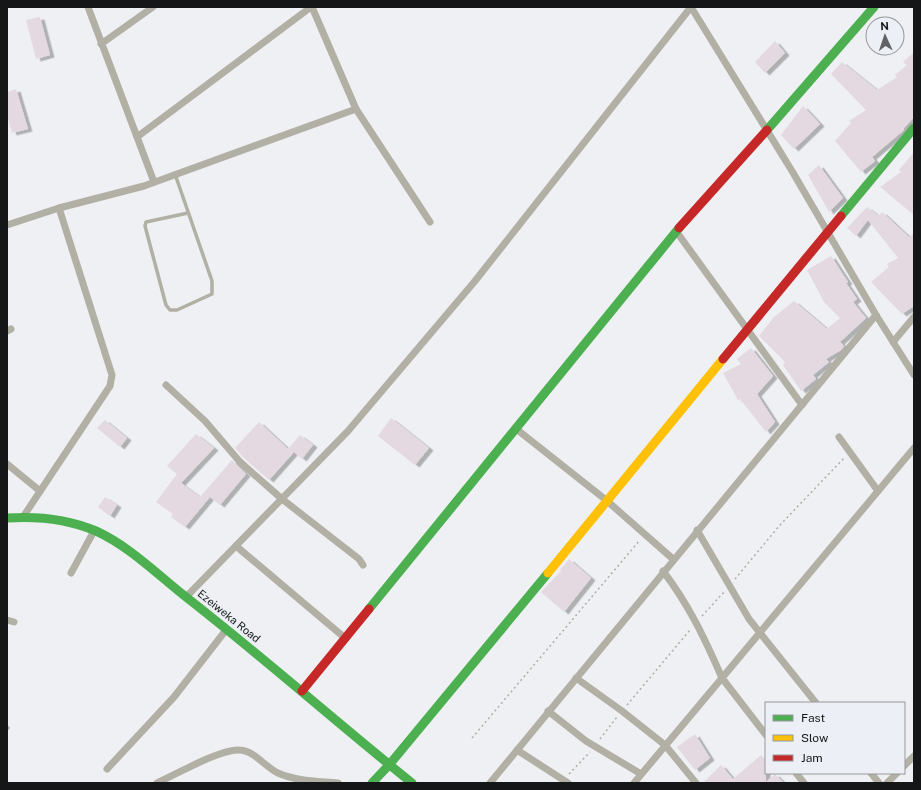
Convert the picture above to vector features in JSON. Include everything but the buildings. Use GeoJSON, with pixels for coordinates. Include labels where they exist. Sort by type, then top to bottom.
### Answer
{"type":"FeatureCollection","features":[{"type":"Feature","properties":{"kind":"street"},"geometry":{"type":"LineString","coordinates":[[88,7],[154,182]]}},
{"type":"Feature","properties":{"kind":"street"},"geometry":{"type":"LineString","coordinates":[[101,44],[153,7]]}},
{"type":"Feature","properties":{"kind":"street"},"geometry":{"type":"LineString","coordinates":[[137,137],[312,7],[356,109],[430,222]]}},
{"type":"Feature","properties":{"kind":"street"},"geometry":{"type":"LineString","coordinates":[[186,597],[348,431],[475,281],[691,7],[767,131],[876,315],[914,375]]}},
{"type":"Feature","properties":{"kind":"street"},"geometry":{"type":"LineString","coordinates":[[302,691],[676,231],[767,131],[874,7]]}},
{"type":"Feature","properties":{"kind":"street"},"geometry":{"type":"LineString","coordinates":[[7,225],[59,208],[154,182],[356,109]]}},
{"type":"Feature","properties":{"kind":"street"},"geometry":{"type":"LineString","coordinates":[[372,783],[389,765],[914,128]]}},
{"type":"Feature","properties":{"kind":"street"},"geometry":{"type":"LineString","coordinates":[[23,517],[110,386],[112,375],[59,208]]}},
{"type":"Feature","properties":{"kind":"street"},"geometry":{"type":"LineString","coordinates":[[676,231],[746,330],[802,404]]}},
{"type":"Feature","properties":{"kind":"street"},"geometry":{"type":"LineString","coordinates":[[490,783],[663,571],[876,315]]}},
{"type":"Feature","properties":{"kind":"street"},"geometry":{"type":"LineString","coordinates":[[893,342],[914,317]]}},
{"type":"Feature","properties":{"kind":"street"},"geometry":{"type":"LineString","coordinates":[[166,385],[205,422],[240,462],[282,499],[359,559],[363,565]]}},
{"type":"Feature","properties":{"kind":"street"},"geometry":{"type":"LineString","coordinates":[[515,428],[606,500],[673,559]]}},
{"type":"Feature","properties":{"kind":"street"},"geometry":{"type":"LineString","coordinates":[[839,438],[851,452],[878,491]]}},
{"type":"Feature","properties":{"kind":"street"},"geometry":{"type":"LineString","coordinates":[[634,783],[760,633],[848,524],[914,448]]}},
{"type":"Feature","properties":{"kind":"street"},"geometry":{"type":"LineString","coordinates":[[7,464],[40,491]]}},
{"type":"Feature","properties":{"kind":"street","name":"Ezeiweka Road"},"geometry":{"type":"LineString","coordinates":[[7,518],[23,517],[55,520],[85,527],[113,541],[186,597],[412,783]]}},
{"type":"Feature","properties":{"kind":"street"},"geometry":{"type":"LineString","coordinates":[[697,530],[749,619],[815,702]]}},
{"type":"Feature","properties":{"kind":"street"},"geometry":{"type":"LineString","coordinates":[[71,573],[94,531]]}},
{"type":"Feature","properties":{"kind":"street"},"geometry":{"type":"LineString","coordinates":[[236,546],[345,638]]}},
{"type":"Feature","properties":{"kind":"street"},"geometry":{"type":"LineString","coordinates":[[663,571],[682,596],[697,622],[722,678],[765,734]]}},
{"type":"Feature","properties":{"kind":"street"},"geometry":{"type":"LineString","coordinates":[[107,769],[174,698],[226,630]]}},
{"type":"Feature","properties":{"kind":"street"},"geometry":{"type":"LineString","coordinates":[[576,678],[622,710],[665,745],[696,783]]}},
{"type":"Feature","properties":{"kind":"street"},"geometry":{"type":"LineString","coordinates":[[548,711],[586,741],[595,744],[641,774]]}},
{"type":"Feature","properties":{"kind":"street"},"geometry":{"type":"LineString","coordinates":[[157,783],[219,755],[239,750],[248,752],[278,772],[294,778],[338,783]]}},
{"type":"Feature","properties":{"kind":"street"},"geometry":{"type":"LineString","coordinates":[[517,750],[566,781]]}},
{"type":"Feature","properties":{"kind":"street"},"geometry":{"type":"LineString","coordinates":[[905,765],[914,756]]}},
{"type":"Feature","properties":{"kind":"street"},"geometry":{"type":"LineString","coordinates":[[797,774],[804,783]]}},
{"type":"Feature","properties":{"kind":"street"},"geometry":{"type":"LineString","coordinates":[[872,774],[879,783]]}},
{"type":"Feature","properties":{"kind":"street"},"geometry":{"type":"LineString","coordinates":[[887,783],[896,774]]}},
{"type":"Feature","properties":{"kind":"lane"},"geometry":{"type":"LineString","coordinates":[[175,174],[212,281],[212,294],[178,310],[170,310],[166,305],[145,226],[146,222],[188,213]]}},
{"type":"Feature","properties":{"kind":"path"},"geometry":{"type":"LineString","coordinates":[[566,781],[622,710],[697,622],[730,586],[780,525],[851,452]]}},
{"type":"Feature","properties":{"kind":"path"},"geometry":{"type":"LineString","coordinates":[[472,738],[645,534]]}},
{"type":"Feature","properties":{"kind":"traffic: fast"},"geometry":{"type":"LineString","coordinates":[[767,130],[874,7]]}},
{"type":"Feature","properties":{"kind":"traffic: fast"},"geometry":{"type":"LineString","coordinates":[[841,216],[914,128]]}},
{"type":"Feature","properties":{"kind":"traffic: fast"},"geometry":{"type":"LineString","coordinates":[[369,609],[679,228]]}},
{"type":"Feature","properties":{"kind":"traffic: fast"},"geometry":{"type":"LineString","coordinates":[[7,518],[41,518],[63,521],[96,531],[120,544],[243,643],[412,783]]}},
{"type":"Feature","properties":{"kind":"traffic: fast"},"geometry":{"type":"LineString","coordinates":[[372,783],[389,765],[548,573]]}},
{"type":"Feature","properties":{"kind":"traffic: slow"},"geometry":{"type":"LineString","coordinates":[[548,573],[723,359]]}},
{"type":"Feature","properties":{"kind":"traffic: jam"},"geometry":{"type":"LineString","coordinates":[[679,228],[767,130]]}},
{"type":"Feature","properties":{"kind":"traffic: jam"},"geometry":{"type":"LineString","coordinates":[[723,359],[841,216]]}},
{"type":"Feature","properties":{"kind":"traffic: jam"},"geometry":{"type":"LineString","coordinates":[[302,691],[369,609]]}}]}
